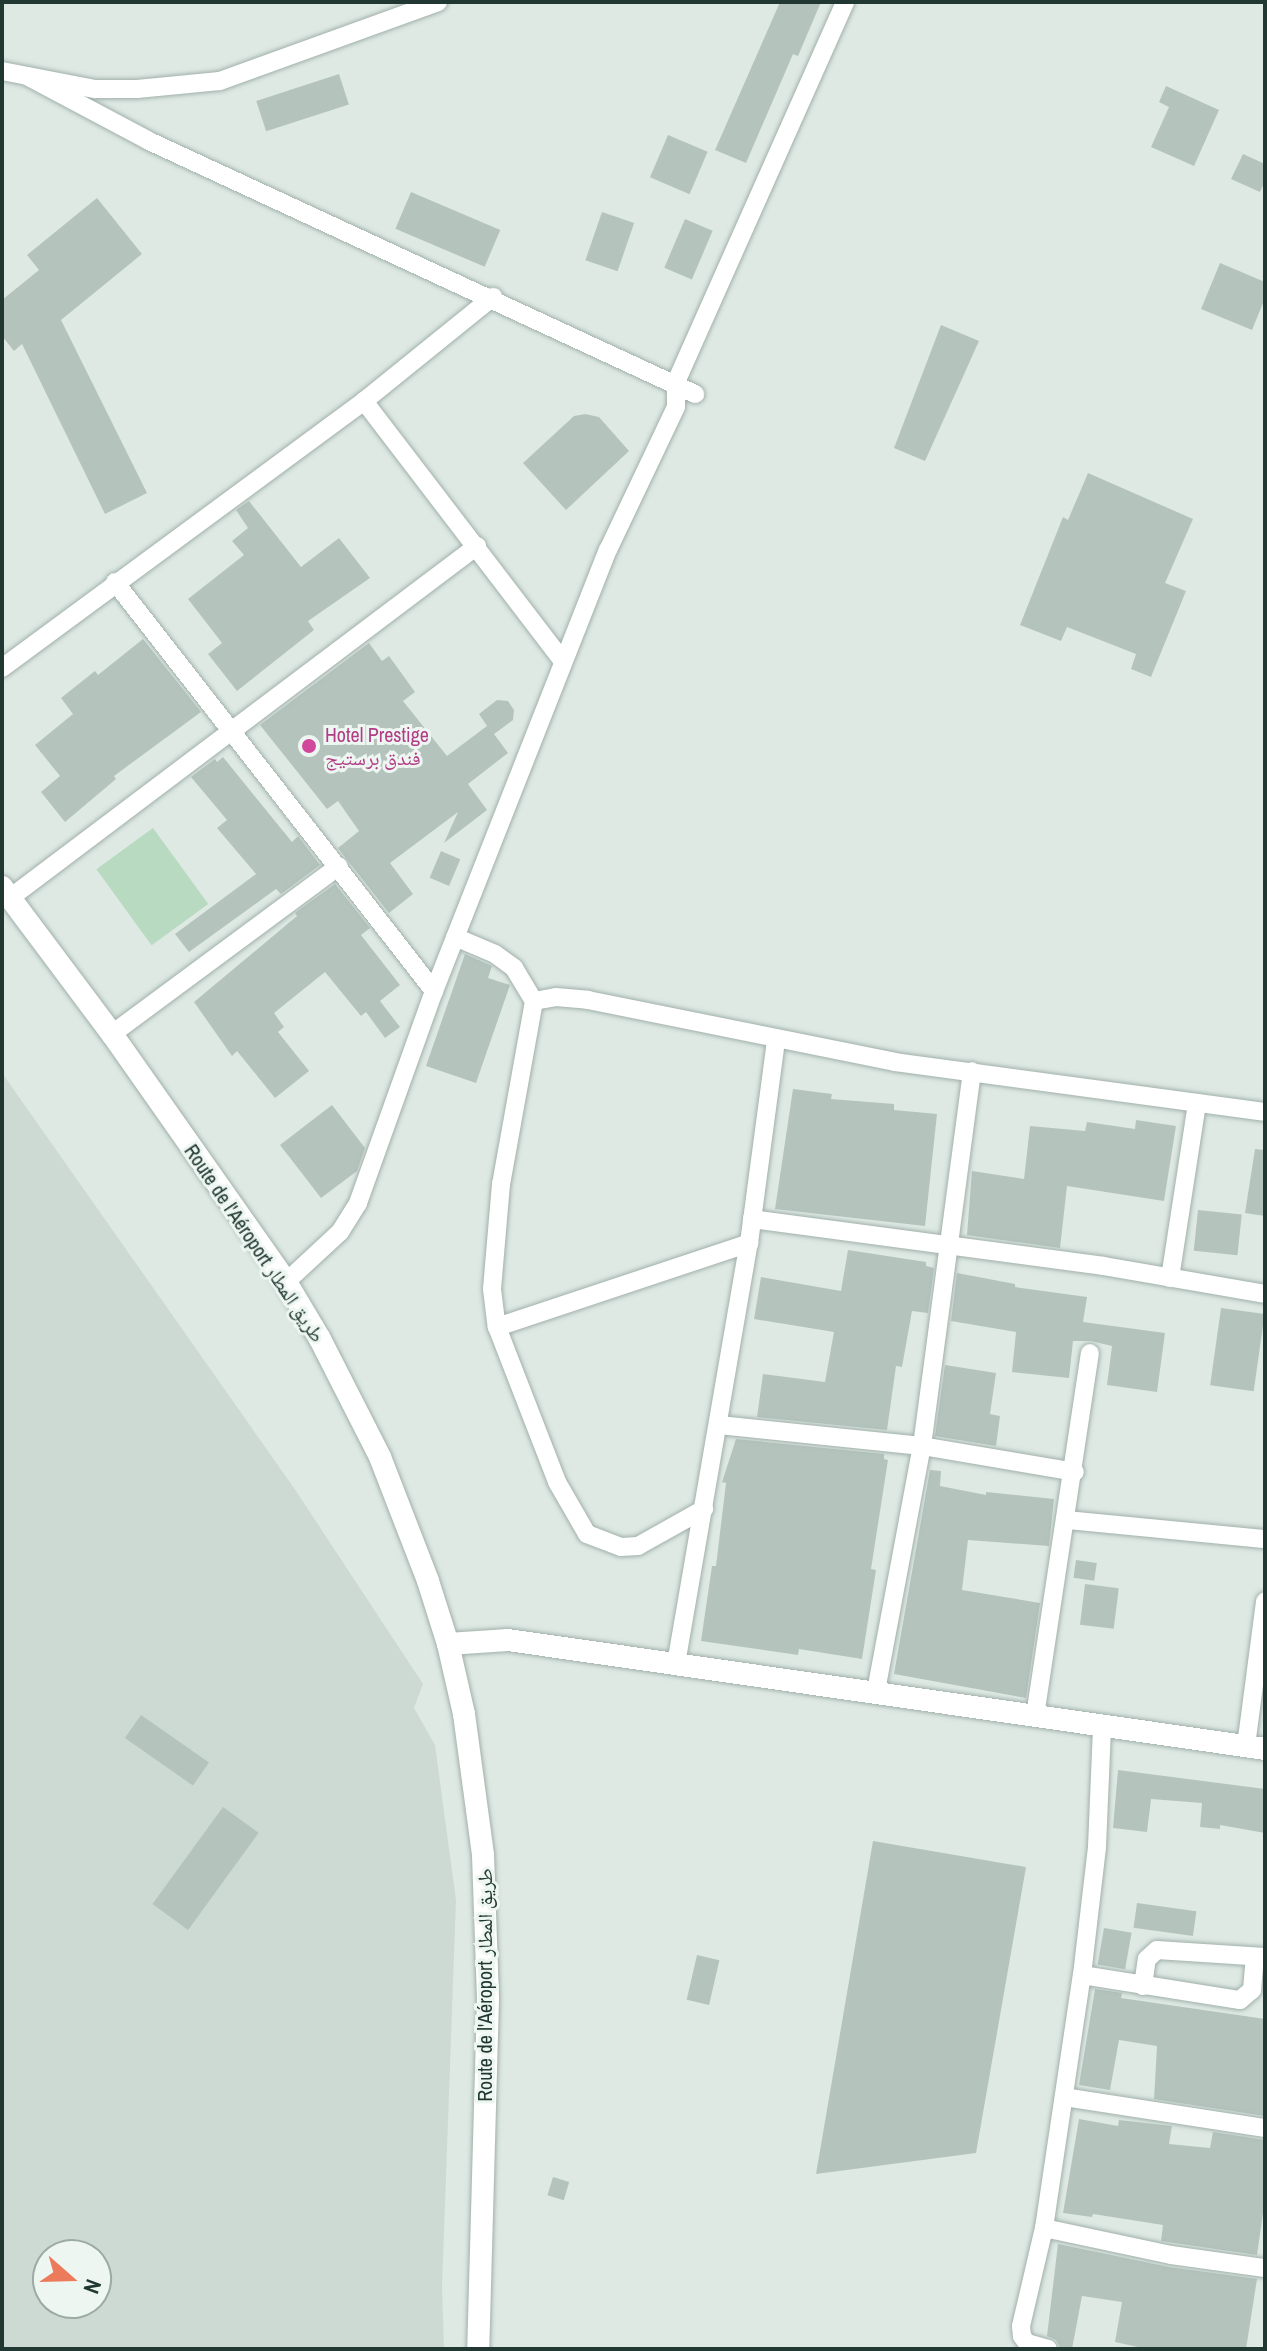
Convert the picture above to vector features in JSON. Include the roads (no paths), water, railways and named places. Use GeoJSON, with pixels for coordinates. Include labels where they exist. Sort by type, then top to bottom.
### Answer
{"type":"FeatureCollection","features":[{"type":"Feature","properties":{"kind":"street"},"geometry":{"type":"LineString","coordinates":[[2,71],[95,89],[137,89],[220,81],[438,2]]}},
{"type":"Feature","properties":{"kind":"street"},"geometry":{"type":"LineString","coordinates":[[286,1282],[340,1232],[358,1203],[434,991],[563,661],[608,550],[676,407],[676,382],[845,2]]}},
{"type":"Feature","properties":{"kind":"street"},"geometry":{"type":"LineString","coordinates":[[27,76],[191,161],[493,297],[676,382],[695,394]]}},
{"type":"Feature","properties":{"kind":"street"},"geometry":{"type":"LineString","coordinates":[[2,668],[364,401],[493,297]]}},
{"type":"Feature","properties":{"kind":"street"},"geometry":{"type":"LineString","coordinates":[[364,401],[563,661]]}},
{"type":"Feature","properties":{"kind":"street"},"geometry":{"type":"LineString","coordinates":[[6,892],[234,731],[477,546]]}},
{"type":"Feature","properties":{"kind":"street"},"geometry":{"type":"LineString","coordinates":[[115,582],[434,991]]}},
{"type":"Feature","properties":{"kind":"street"},"geometry":{"type":"LineString","coordinates":[[112,1034],[339,866]]}},
{"type":"Feature","properties":{"kind":"street","name":"Route de l'Aéroport طريق المطار"},"geometry":{"type":"LineString","coordinates":[[6,892],[112,1034],[286,1282],[320,1339],[380,1457],[406,1518],[448,1644],[475,1784],[487,1927],[478,2349]]}},
{"type":"Feature","properties":{"kind":"street"},"geometry":{"type":"LineString","coordinates":[[455,937],[495,954],[514,968],[534,1001],[497,1226],[492,1289],[497,1327],[557,1482],[587,1534],[621,1547],[638,1546],[704,1509]]}},
{"type":"Feature","properties":{"kind":"street"},"geometry":{"type":"LineString","coordinates":[[534,1001],[556,997],[588,1000],[776,1040],[1265,1112]]}},
{"type":"Feature","properties":{"kind":"street"},"geometry":{"type":"LineString","coordinates":[[676,1664],[749,1243],[776,1040]]}},
{"type":"Feature","properties":{"kind":"street"},"geometry":{"type":"LineString","coordinates":[[876,1691],[922,1446],[972,1071]]}},
{"type":"Feature","properties":{"kind":"street"},"geometry":{"type":"LineString","coordinates":[[1170,1278],[1197,1103]]}},
{"type":"Feature","properties":{"kind":"street"},"geometry":{"type":"LineString","coordinates":[[752,1219],[950,1245],[1265,1294]]}},
{"type":"Feature","properties":{"kind":"street"},"geometry":{"type":"LineString","coordinates":[[497,1327],[749,1243]]}},
{"type":"Feature","properties":{"kind":"street"},"geometry":{"type":"LineString","coordinates":[[1035,1716],[1075,1472],[1090,1353]]}},
{"type":"Feature","properties":{"kind":"street"},"geometry":{"type":"LineString","coordinates":[[719,1425],[922,1446],[1075,1472]]}},
{"type":"Feature","properties":{"kind":"street"},"geometry":{"type":"LineString","coordinates":[[1067,1520],[1265,1539]]}},
{"type":"Feature","properties":{"kind":"street"},"geometry":{"type":"LineString","coordinates":[[448,1644],[508,1640],[1255,1748],[1265,1601]]}},
{"type":"Feature","properties":{"kind":"street"},"geometry":{"type":"LineString","coordinates":[[1048,2349],[1027,2343],[1021,2326],[1044,2228],[1082,1975],[1097,1847],[1102,1726]]}},
{"type":"Feature","properties":{"kind":"street"},"geometry":{"type":"LineString","coordinates":[[1082,1975],[1143,1986],[1240,2000],[1252,1990],[1260,1957],[1157,1950],[1147,1959],[1143,1986]]}},
{"type":"Feature","properties":{"kind":"street"},"geometry":{"type":"LineString","coordinates":[[1064,2097],[1265,2128]]}},
{"type":"Feature","properties":{"kind":"street"},"geometry":{"type":"LineString","coordinates":[[1044,2228],[1171,2255],[1265,2268]]}},
{"type":"Feature","properties":{"kind":"place","name":"Hotel Prestige فندق برستيج"},"geometry":{"type":"Point","coordinates":[309,746]}}]}
